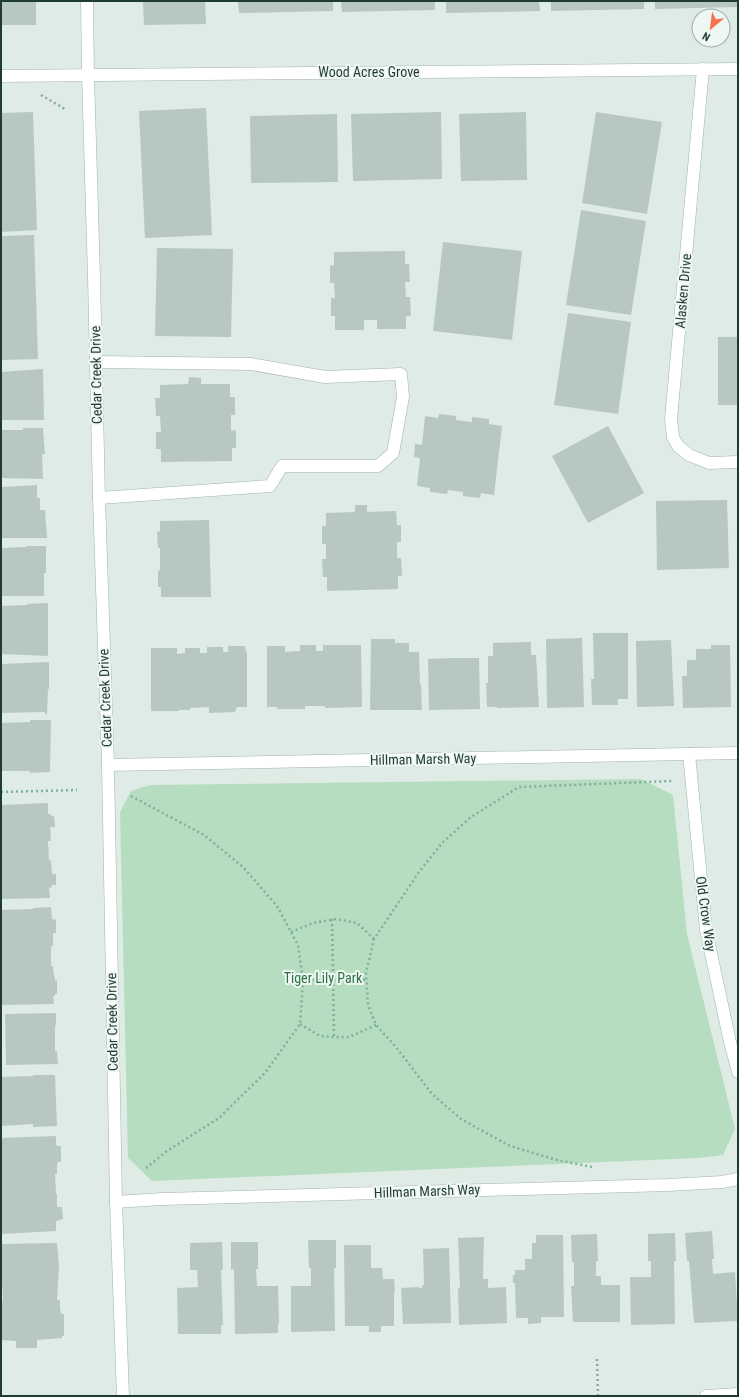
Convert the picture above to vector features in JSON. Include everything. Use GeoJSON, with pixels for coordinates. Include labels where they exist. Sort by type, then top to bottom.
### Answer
{"type":"FeatureCollection","features":[{"type":"Feature","properties":{"kind":"street","name":"Cedar Creek Drive"},"geometry":{"type":"LineString","coordinates":[[87,1],[99,498],[108,765],[116,1202],[123,1396]]}},
{"type":"Feature","properties":{"kind":"street","name":"Wood Acres Grove"},"geometry":{"type":"LineString","coordinates":[[1,76],[738,69]]}},
{"type":"Feature","properties":{"kind":"street","name":"Alasken Drive"},"geometry":{"type":"LineString","coordinates":[[703,70],[671,419],[673,437],[678,446],[689,455],[709,463],[738,462]]}},
{"type":"Feature","properties":{"kind":"street"},"geometry":{"type":"LineString","coordinates":[[96,362],[252,364],[325,377],[401,374],[403,397],[393,453],[378,466],[282,466],[270,486],[99,498]]}},
{"type":"Feature","properties":{"kind":"street","name":"Old Crow Way"},"geometry":{"type":"LineString","coordinates":[[689,754],[706,930],[730,1042],[738,1072]]}},
{"type":"Feature","properties":{"kind":"street","name":"Hillman Marsh Way"},"geometry":{"type":"LineString","coordinates":[[108,765],[738,754]]}},
{"type":"Feature","properties":{"kind":"street","name":"Hillman Marsh Way"},"geometry":{"type":"LineString","coordinates":[[116,1202],[155,1199],[668,1185],[722,1182],[738,1179]]}},
{"type":"Feature","properties":{"kind":"street"},"geometry":{"type":"LineString","coordinates":[[706,1396],[735,1395]]}},
{"type":"Feature","properties":{"kind":"path"},"geometry":{"type":"LineString","coordinates":[[35,95],[41,95],[65,109]]}},
{"type":"Feature","properties":{"kind":"path"},"geometry":{"type":"LineString","coordinates":[[595,1167],[557,1160],[510,1146],[461,1119],[432,1094],[396,1047],[376,1026],[368,1005],[366,973],[374,940],[419,872],[442,843],[471,818],[519,787],[692,780]]}},
{"type":"Feature","properties":{"kind":"path"},"geometry":{"type":"LineString","coordinates":[[1,792],[77,790]]}},
{"type":"Feature","properties":{"kind":"path"},"geometry":{"type":"LineString","coordinates":[[131,796],[204,835],[243,867],[277,906],[298,945],[303,980],[300,1024],[264,1073],[219,1118],[167,1151],[146,1168]]}},
{"type":"Feature","properties":{"kind":"path"},"geometry":{"type":"LineString","coordinates":[[332,919],[334,1037]]}},
{"type":"Feature","properties":{"kind":"path"},"geometry":{"type":"LineString","coordinates":[[291,932],[313,923],[336,919],[357,923],[374,940]]}},
{"type":"Feature","properties":{"kind":"path"},"geometry":{"type":"LineString","coordinates":[[303,980],[366,980]]}},
{"type":"Feature","properties":{"kind":"path"},"geometry":{"type":"LineString","coordinates":[[300,1024],[320,1036],[334,1037],[349,1037],[376,1026]]}},
{"type":"Feature","properties":{"kind":"path"},"geometry":{"type":"LineString","coordinates":[[597,1359],[598,1396]]}},
{"type":"Feature","properties":{"kind":"green space","name":"Tiger Lily Park"},"geometry":{"type":"Polygon","coordinates":[[[641,779],[673,795],[687,934],[735,1129],[723,1155],[698,1158],[152,1181],[128,1158],[120,812],[131,791],[150,785],[641,779]]]}},
{"type":"Feature","properties":{"kind":"building"},"geometry":{"type":"Polygon","coordinates":[[[1,1],[36,1],[36,25],[1,25],[1,1]]]}},
{"type":"Feature","properties":{"kind":"building"},"geometry":{"type":"Polygon","coordinates":[[[143,1],[205,1],[206,24],[144,25],[143,1]]]}},
{"type":"Feature","properties":{"kind":"building"},"geometry":{"type":"Polygon","coordinates":[[[238,1],[333,1],[333,11],[239,13],[238,1]]]}},
{"type":"Feature","properties":{"kind":"building"},"geometry":{"type":"Polygon","coordinates":[[[341,1],[435,1],[435,10],[342,12],[341,1]]]}},
{"type":"Feature","properties":{"kind":"building"},"geometry":{"type":"Polygon","coordinates":[[[446,1],[539,1],[540,11],[446,13],[446,1]]]}},
{"type":"Feature","properties":{"kind":"building"},"geometry":{"type":"Polygon","coordinates":[[[551,1],[644,1],[644,9],[551,11],[551,1]]]}},
{"type":"Feature","properties":{"kind":"building"},"geometry":{"type":"Polygon","coordinates":[[[655,1],[738,1],[738,7],[655,9],[655,1]]]}},
{"type":"Feature","properties":{"kind":"building"},"geometry":{"type":"Polygon","coordinates":[[[206,108],[212,235],[145,238],[139,111],[206,108]]]}},
{"type":"Feature","properties":{"kind":"building"},"geometry":{"type":"Polygon","coordinates":[[[33,112],[37,230],[1,232],[1,113],[33,112]]]}},
{"type":"Feature","properties":{"kind":"building"},"geometry":{"type":"Polygon","coordinates":[[[441,112],[442,179],[353,181],[351,114],[441,112]]]}},
{"type":"Feature","properties":{"kind":"building"},"geometry":{"type":"Polygon","coordinates":[[[526,112],[527,180],[461,181],[459,114],[526,112]]]}},
{"type":"Feature","properties":{"kind":"building"},"geometry":{"type":"Polygon","coordinates":[[[596,112],[662,122],[647,214],[582,203],[596,112]]]}},
{"type":"Feature","properties":{"kind":"building"},"geometry":{"type":"Polygon","coordinates":[[[337,114],[338,182],[251,183],[250,116],[337,114]]]}},
{"type":"Feature","properties":{"kind":"building"},"geometry":{"type":"Polygon","coordinates":[[[581,210],[646,221],[631,315],[566,305],[581,210]]]}},
{"type":"Feature","properties":{"kind":"building"},"geometry":{"type":"Polygon","coordinates":[[[34,235],[38,359],[1,360],[1,236],[34,235]]]}},
{"type":"Feature","properties":{"kind":"building"},"geometry":{"type":"Polygon","coordinates":[[[443,242],[522,251],[512,340],[433,331],[443,242]]]}},
{"type":"Feature","properties":{"kind":"building"},"geometry":{"type":"Polygon","coordinates":[[[157,248],[233,249],[231,337],[155,336],[157,248]]]}},
{"type":"Feature","properties":{"kind":"building"},"geometry":{"type":"Polygon","coordinates":[[[405,251],[405,264],[409,264],[410,282],[405,282],[406,297],[410,297],[411,316],[406,316],[406,329],[377,329],[377,320],[364,320],[364,330],[335,330],[335,316],[331,316],[331,298],[335,298],[334,283],[330,283],[330,266],[334,265],[334,252],[405,251]]]}},
{"type":"Feature","properties":{"kind":"building"},"geometry":{"type":"Polygon","coordinates":[[[568,313],[631,322],[618,414],[554,405],[568,313]]]}},
{"type":"Feature","properties":{"kind":"building"},"geometry":{"type":"Polygon","coordinates":[[[718,337],[738,337],[738,405],[718,405],[718,337]]]}},
{"type":"Feature","properties":{"kind":"building"},"geometry":{"type":"Polygon","coordinates":[[[43,369],[44,420],[1,420],[1,372],[43,369]]]}},
{"type":"Feature","properties":{"kind":"building"},"geometry":{"type":"Polygon","coordinates":[[[189,377],[201,378],[201,384],[230,384],[230,397],[235,397],[235,415],[231,415],[231,431],[236,430],[236,448],[232,448],[232,461],[161,462],[161,449],[156,449],[156,432],[161,432],[160,416],[156,416],[155,398],[160,398],[160,385],[188,384],[189,377]]]}},
{"type":"Feature","properties":{"kind":"building"},"geometry":{"type":"Polygon","coordinates":[[[439,414],[456,416],[456,420],[472,422],[472,417],[489,419],[489,424],[502,426],[494,495],[481,493],[480,498],[463,496],[463,492],[448,490],[447,494],[430,492],[430,488],[417,486],[420,458],[414,457],[415,444],[422,445],[425,416],[438,418],[439,414]]]}},
{"type":"Feature","properties":{"kind":"building"},"geometry":{"type":"Polygon","coordinates":[[[608,426],[644,493],[588,523],[552,456],[608,426]]]}},
{"type":"Feature","properties":{"kind":"building"},"geometry":{"type":"Polygon","coordinates":[[[23,428],[43,428],[45,454],[42,454],[43,479],[1,478],[1,430],[23,430],[23,428]]]}},
{"type":"Feature","properties":{"kind":"building"},"geometry":{"type":"Polygon","coordinates":[[[37,485],[37,498],[40,498],[40,510],[45,510],[47,538],[1,538],[1,487],[37,485]]]}},
{"type":"Feature","properties":{"kind":"building"},"geometry":{"type":"Polygon","coordinates":[[[727,500],[729,568],[657,570],[656,501],[727,500]]]}},
{"type":"Feature","properties":{"kind":"building"},"geometry":{"type":"Polygon","coordinates":[[[355,505],[367,505],[367,512],[396,511],[397,525],[401,525],[401,542],[397,542],[397,558],[401,558],[402,576],[398,576],[398,589],[327,591],[327,577],[323,577],[322,559],[326,559],[326,544],[322,544],[322,526],[326,526],[326,513],[355,512],[355,505]]]}},
{"type":"Feature","properties":{"kind":"building"},"geometry":{"type":"Polygon","coordinates":[[[209,520],[211,597],[161,597],[161,587],[158,587],[160,548],[158,548],[157,532],[160,531],[160,521],[209,520]]]}},
{"type":"Feature","properties":{"kind":"building"},"geometry":{"type":"Polygon","coordinates":[[[46,546],[44,596],[1,596],[1,548],[46,546]]]}},
{"type":"Feature","properties":{"kind":"building"},"geometry":{"type":"Polygon","coordinates":[[[48,603],[48,656],[1,654],[1,606],[48,603]]]}},
{"type":"Feature","properties":{"kind":"building"},"geometry":{"type":"Polygon","coordinates":[[[593,633],[628,633],[628,699],[618,699],[618,705],[592,705],[591,679],[594,679],[593,633]]]}},
{"type":"Feature","properties":{"kind":"building"},"geometry":{"type":"Polygon","coordinates":[[[582,638],[584,707],[547,708],[546,639],[582,638]]]}},
{"type":"Feature","properties":{"kind":"building"},"geometry":{"type":"Polygon","coordinates":[[[371,639],[395,639],[395,643],[409,643],[409,652],[419,652],[422,710],[370,710],[371,639]]]}},
{"type":"Feature","properties":{"kind":"building"},"geometry":{"type":"Polygon","coordinates":[[[671,640],[674,706],[637,707],[636,641],[671,640]]]}},
{"type":"Feature","properties":{"kind":"building"},"geometry":{"type":"Polygon","coordinates":[[[531,642],[531,655],[536,655],[539,707],[487,707],[486,683],[488,683],[488,656],[493,656],[493,643],[531,642]]]}},
{"type":"Feature","properties":{"kind":"building"},"geometry":{"type":"Polygon","coordinates":[[[300,645],[316,645],[316,651],[323,651],[323,645],[361,645],[362,707],[325,708],[325,706],[305,706],[305,709],[277,709],[277,707],[267,707],[267,646],[285,646],[285,652],[300,651],[300,645]]]}},
{"type":"Feature","properties":{"kind":"building"},"geometry":{"type":"Polygon","coordinates":[[[711,645],[730,645],[731,707],[683,708],[682,676],[687,676],[687,660],[696,660],[696,649],[711,649],[711,645]]]}},
{"type":"Feature","properties":{"kind":"building"},"geometry":{"type":"Polygon","coordinates":[[[228,646],[245,646],[246,652],[247,651],[247,707],[237,707],[235,712],[209,713],[209,707],[190,708],[190,710],[179,711],[151,711],[151,648],[177,648],[177,654],[185,653],[185,648],[200,648],[200,653],[207,653],[207,647],[223,647],[223,652],[228,652],[228,646]]]}},
{"type":"Feature","properties":{"kind":"building"},"geometry":{"type":"Polygon","coordinates":[[[479,658],[480,709],[429,710],[428,659],[479,658]]]}},
{"type":"Feature","properties":{"kind":"building"},"geometry":{"type":"Polygon","coordinates":[[[49,662],[47,714],[45,714],[45,712],[1,713],[1,664],[49,662]]]}},
{"type":"Feature","properties":{"kind":"building"},"geometry":{"type":"Polygon","coordinates":[[[30,720],[51,720],[50,772],[30,773],[30,771],[1,771],[1,723],[30,722],[30,720]]]}},
{"type":"Feature","properties":{"kind":"building"},"geometry":{"type":"Polygon","coordinates":[[[48,803],[48,814],[54,816],[55,827],[50,827],[51,841],[48,841],[49,861],[51,860],[52,874],[56,874],[56,885],[52,885],[52,887],[49,888],[50,898],[1,899],[1,805],[48,803]]]}},
{"type":"Feature","properties":{"kind":"building"},"geometry":{"type":"Polygon","coordinates":[[[51,907],[52,919],[56,920],[56,933],[53,933],[53,946],[51,946],[51,966],[53,966],[55,981],[57,980],[57,994],[53,996],[54,1004],[1,1005],[1,910],[51,907]]]}},
{"type":"Feature","properties":{"kind":"building"},"geometry":{"type":"Polygon","coordinates":[[[56,1013],[55,1051],[57,1051],[58,1064],[6,1065],[5,1014],[56,1013]]]}},
{"type":"Feature","properties":{"kind":"building"},"geometry":{"type":"Polygon","coordinates":[[[55,1075],[57,1126],[33,1127],[33,1124],[1,1126],[1,1077],[55,1075]]]}},
{"type":"Feature","properties":{"kind":"building"},"geometry":{"type":"Polygon","coordinates":[[[56,1136],[56,1145],[61,1146],[61,1162],[58,1162],[57,1164],[57,1174],[55,1174],[57,1207],[62,1207],[63,1219],[56,1221],[56,1231],[1,1234],[1,1138],[56,1136]]]}},
{"type":"Feature","properties":{"kind":"building"},"geometry":{"type":"Polygon","coordinates":[[[712,1231],[714,1259],[712,1259],[713,1274],[735,1272],[738,1321],[694,1323],[685,1233],[712,1231]]]}},
{"type":"Feature","properties":{"kind":"building"},"geometry":{"type":"Polygon","coordinates":[[[675,1233],[675,1324],[631,1325],[630,1277],[651,1277],[651,1261],[648,1261],[648,1234],[675,1233]]]}},
{"type":"Feature","properties":{"kind":"building"},"geometry":{"type":"Polygon","coordinates":[[[597,1234],[598,1261],[596,1261],[596,1276],[601,1276],[601,1285],[620,1285],[620,1322],[573,1322],[571,1286],[574,1286],[574,1262],[572,1262],[571,1235],[597,1234]]]}},
{"type":"Feature","properties":{"kind":"building"},"geometry":{"type":"Polygon","coordinates":[[[536,1235],[563,1235],[564,1317],[541,1317],[541,1323],[528,1324],[528,1318],[516,1318],[515,1283],[513,1283],[513,1275],[515,1275],[515,1270],[525,1270],[525,1259],[532,1259],[532,1243],[536,1243],[536,1235]]]}},
{"type":"Feature","properties":{"kind":"building"},"geometry":{"type":"Polygon","coordinates":[[[484,1237],[483,1279],[488,1279],[488,1288],[506,1287],[507,1323],[459,1325],[458,1288],[460,1289],[458,1238],[484,1237]]]}},
{"type":"Feature","properties":{"kind":"building"},"geometry":{"type":"Polygon","coordinates":[[[308,1240],[336,1240],[336,1268],[334,1268],[335,1331],[291,1332],[291,1286],[311,1286],[308,1240]]]}},
{"type":"Feature","properties":{"kind":"building"},"geometry":{"type":"Polygon","coordinates":[[[222,1242],[223,1270],[221,1270],[223,1325],[221,1325],[221,1334],[178,1334],[177,1288],[198,1287],[197,1270],[190,1270],[190,1243],[222,1242]]]}},
{"type":"Feature","properties":{"kind":"building"},"geometry":{"type":"Polygon","coordinates":[[[231,1242],[258,1242],[258,1269],[256,1269],[257,1286],[278,1286],[278,1333],[235,1334],[234,1269],[231,1270],[231,1242]]]}},
{"type":"Feature","properties":{"kind":"building"},"geometry":{"type":"Polygon","coordinates":[[[57,1243],[59,1267],[57,1300],[60,1300],[61,1314],[64,1314],[64,1336],[62,1336],[62,1338],[37,1340],[37,1348],[16,1348],[16,1341],[1,1340],[1,1301],[3,1301],[1,1283],[1,1245],[57,1243]]]}},
{"type":"Feature","properties":{"kind":"building"},"geometry":{"type":"Polygon","coordinates":[[[344,1245],[371,1245],[371,1268],[382,1268],[383,1279],[394,1279],[394,1326],[381,1326],[381,1332],[369,1332],[369,1326],[345,1326],[344,1245]]]}},
{"type":"Feature","properties":{"kind":"building"},"geometry":{"type":"Polygon","coordinates":[[[449,1248],[451,1323],[403,1324],[401,1288],[422,1288],[422,1285],[424,1285],[423,1249],[449,1248]]]}}]}
